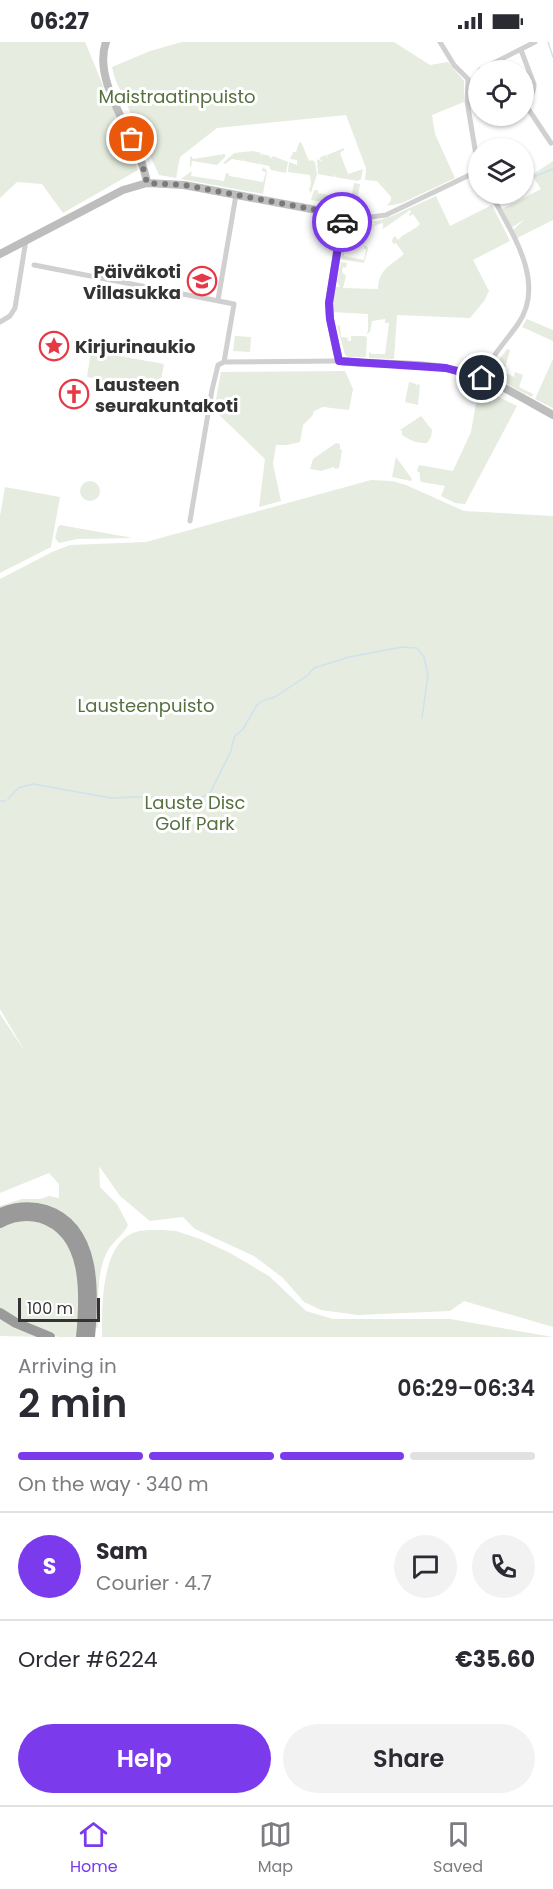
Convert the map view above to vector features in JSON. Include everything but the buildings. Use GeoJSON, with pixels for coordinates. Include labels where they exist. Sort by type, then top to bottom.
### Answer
{"type":"FeatureCollection","features":[{"type":"Feature","properties":{"kind":"highway"},"geometry":{"type":"LineString","coordinates":[[0,1213],[17,1207],[40,1208],[58,1215],[74,1230],[84,1248],[90,1272],[92,1293],[86,1332]]}},
{"type":"Feature","properties":{"kind":"highway"},"geometry":{"type":"LineString","coordinates":[[0,1223],[23,1216],[36,1217],[52,1223],[68,1238],[76,1252],[80,1267],[86,1332]]}},
{"type":"Feature","properties":{"kind":"highway"},"geometry":{"type":"LineString","coordinates":[[0,1313],[16,1323],[50,1337]]}},
{"type":"Feature","properties":{"kind":"street"},"geometry":{"type":"LineString","coordinates":[[106,42],[102,62],[104,76],[140,156],[147,183]]}},
{"type":"Feature","properties":{"kind":"street"},"geometry":{"type":"LineString","coordinates":[[440,42],[454,65],[468,79],[468,107]]}},
{"type":"Feature","properties":{"kind":"street"},"geometry":{"type":"LineString","coordinates":[[501,60],[535,42]]}},
{"type":"Feature","properties":{"kind":"street"},"geometry":{"type":"LineString","coordinates":[[521,50],[535,89],[527,107],[550,143]]}},
{"type":"Feature","properties":{"kind":"street"},"geometry":{"type":"LineString","coordinates":[[0,254],[123,190],[147,183],[172,183],[343,215],[371,218],[386,215],[468,174]]}},
{"type":"Feature","properties":{"kind":"street"},"geometry":{"type":"LineString","coordinates":[[218,300],[237,195]]}},
{"type":"Feature","properties":{"kind":"street"},"geometry":{"type":"LineString","coordinates":[[482,378],[524,315],[530,291],[525,263],[496,204]]}},
{"type":"Feature","properties":{"kind":"street"},"geometry":{"type":"LineString","coordinates":[[339,361],[329,303],[343,215]]}},
{"type":"Feature","properties":{"kind":"street"},"geometry":{"type":"LineString","coordinates":[[0,322],[10,316],[15,308],[26,240]]}},
{"type":"Feature","properties":{"kind":"street"},"geometry":{"type":"LineString","coordinates":[[34,266],[234,304],[222,363],[216,370],[190,521]]}},
{"type":"Feature","properties":{"kind":"street"},"geometry":{"type":"LineString","coordinates":[[222,363],[339,361],[446,368],[482,378],[553,415]]}},
{"type":"Feature","properties":{"kind":"green space"},"geometry":{"type":"Polygon","coordinates":[[[0,42],[85,42],[138,170],[63,213],[42,184],[17,182],[0,198],[0,42]]]}},
{"type":"Feature","properties":{"kind":"green space","name":"Maistraatinpuisto"},"geometry":{"type":"Polygon","coordinates":[[[182,42],[394,42],[430,65],[448,62],[464,81],[464,102],[432,115],[435,134],[455,178],[402,203],[387,206],[391,197],[377,181],[365,180],[366,168],[346,115],[217,128],[180,157],[176,178],[159,175],[115,79],[112,67],[150,51],[182,42]]]}},
{"type":"Feature","properties":{"kind":"green space"},"geometry":{"type":"Polygon","coordinates":[[[301,142],[309,161],[315,162],[317,174],[311,193],[309,190],[310,175],[288,172],[289,162],[297,165],[297,160],[290,159],[301,142]]]}},
{"type":"Feature","properties":{"kind":"green space"},"geometry":{"type":"Polygon","coordinates":[[[344,148],[340,153],[348,174],[363,169],[361,179],[358,181],[335,177],[334,173],[334,177],[318,174],[317,159],[323,162],[319,158],[326,155],[328,159],[327,155],[344,148]]]}},
{"type":"Feature","properties":{"kind":"green space"},"geometry":{"type":"Polygon","coordinates":[[[253,151],[261,153],[261,156],[262,154],[270,156],[270,159],[273,156],[288,162],[286,173],[271,170],[269,166],[260,164],[260,161],[259,164],[244,161],[244,158],[243,161],[232,159],[223,163],[234,153],[253,151]]]}},
{"type":"Feature","properties":{"kind":"green space"},"geometry":{"type":"Polygon","coordinates":[[[225,154],[217,165],[192,161],[190,167],[191,156],[193,159],[225,154]]]}},
{"type":"Feature","properties":{"kind":"green space"},"geometry":{"type":"Polygon","coordinates":[[[553,161],[553,220],[517,238],[513,230],[525,219],[511,228],[502,209],[512,204],[534,204],[534,193],[541,189],[534,178],[534,174],[553,161]]]}},
{"type":"Feature","properties":{"kind":"green space"},"geometry":{"type":"Polygon","coordinates":[[[263,167],[267,171],[263,194],[181,179],[192,171],[191,176],[224,181],[226,173],[229,176],[263,182],[266,172],[262,171],[263,167]]]}},
{"type":"Feature","properties":{"kind":"green space"},"geometry":{"type":"Polygon","coordinates":[[[354,183],[360,184],[358,208],[358,200],[355,208],[311,200],[314,190],[318,190],[318,193],[351,199],[354,183]]]}},
{"type":"Feature","properties":{"kind":"green space"},"geometry":{"type":"Polygon","coordinates":[[[436,196],[450,226],[492,205],[510,241],[473,260],[489,291],[470,318],[397,315],[394,359],[369,358],[369,352],[385,354],[389,323],[385,323],[385,319],[372,321],[370,332],[366,334],[368,314],[332,312],[335,287],[340,287],[337,281],[341,262],[347,263],[342,272],[346,276],[343,288],[378,289],[383,272],[404,254],[396,243],[392,242],[393,238],[395,236],[398,240],[420,224],[413,214],[410,216],[410,210],[383,229],[383,223],[372,226],[376,224],[373,222],[436,196]]]}},
{"type":"Feature","properties":{"kind":"green space"},"geometry":{"type":"Polygon","coordinates":[[[346,224],[362,225],[362,228],[347,226],[346,236],[359,240],[357,243],[346,241],[344,256],[364,260],[366,249],[364,246],[367,246],[364,263],[340,259],[346,224]]]}},
{"type":"Feature","properties":{"kind":"green space"},"geometry":{"type":"Polygon","coordinates":[[[527,319],[553,330],[553,341],[522,327],[527,319]]]}},
{"type":"Feature","properties":{"kind":"green space"},"geometry":{"type":"Polygon","coordinates":[[[337,325],[340,326],[341,337],[350,338],[347,339],[348,341],[351,341],[351,336],[367,338],[366,357],[345,355],[337,325]]]}},
{"type":"Feature","properties":{"kind":"green space"},"geometry":{"type":"Polygon","coordinates":[[[235,336],[251,337],[250,352],[233,351],[235,336]]]}},
{"type":"Feature","properties":{"kind":"green space"},"geometry":{"type":"Polygon","coordinates":[[[507,349],[510,350],[504,372],[514,377],[515,372],[523,375],[519,387],[533,394],[532,397],[503,381],[496,371],[496,366],[507,349]]]}},
{"type":"Feature","properties":{"kind":"green space"},"geometry":{"type":"Polygon","coordinates":[[[91,351],[164,364],[159,390],[87,377],[91,351]]]}},
{"type":"Feature","properties":{"kind":"green space"},"geometry":{"type":"Polygon","coordinates":[[[553,359],[553,408],[535,399],[553,359]]]}},
{"type":"Feature","properties":{"kind":"green space"},"geometry":{"type":"Polygon","coordinates":[[[345,371],[353,389],[349,410],[323,407],[314,411],[303,425],[300,442],[276,445],[273,464],[281,501],[259,507],[265,459],[214,410],[221,372],[345,371]]]}},
{"type":"Feature","properties":{"kind":"green space"},"geometry":{"type":"Polygon","coordinates":[[[409,382],[416,384],[416,387],[417,384],[420,385],[418,405],[405,402],[409,382]]]}},
{"type":"Feature","properties":{"kind":"green space"},"geometry":{"type":"Polygon","coordinates":[[[472,384],[517,406],[465,504],[455,503],[441,496],[445,486],[421,482],[420,473],[417,471],[419,465],[453,471],[471,432],[476,403],[466,395],[463,396],[472,384]]]}},
{"type":"Feature","properties":{"kind":"green space"},"geometry":{"type":"Polygon","coordinates":[[[421,416],[432,430],[427,443],[411,440],[402,435],[400,430],[421,416]]]}},
{"type":"Feature","properties":{"kind":"green space"},"geometry":{"type":"Polygon","coordinates":[[[336,443],[340,444],[342,450],[339,468],[334,467],[321,471],[310,469],[313,459],[336,443]]]}},
{"type":"Feature","properties":{"kind":"green space"},"geometry":{"type":"Polygon","coordinates":[[[396,457],[412,479],[411,481],[392,477],[396,457]]]}},
{"type":"Feature","properties":{"kind":"green space"},"geometry":{"type":"Polygon","coordinates":[[[371,480],[392,481],[406,485],[464,511],[553,516],[553,1327],[464,1301],[450,1311],[358,1315],[321,1310],[304,1302],[283,1278],[254,1256],[195,1229],[183,1217],[150,1221],[120,1196],[99,1166],[100,1187],[117,1204],[128,1225],[110,1247],[102,1265],[98,1328],[94,1327],[80,1233],[0,1209],[0,1206],[22,1199],[40,1199],[49,1196],[59,1198],[59,1184],[49,1173],[0,1193],[0,1014],[26,1053],[0,1009],[0,579],[70,545],[146,542],[371,480]]]}},
{"type":"Feature","properties":{"kind":"green space"},"geometry":{"type":"Polygon","coordinates":[[[90,481],[97,484],[100,491],[97,498],[90,501],[83,498],[80,491],[83,484],[90,481]]]}},
{"type":"Feature","properties":{"kind":"green space"},"geometry":{"type":"Polygon","coordinates":[[[5,487],[60,497],[51,547],[0,573],[0,516],[5,487]]]}},
{"type":"Feature","properties":{"kind":"green space"},"geometry":{"type":"Polygon","coordinates":[[[60,525],[133,538],[77,539],[59,543],[55,538],[60,525]]]}},
{"type":"Feature","properties":{"kind":"green space"},"geometry":{"type":"Polygon","coordinates":[[[18,1220],[41,1223],[57,1232],[68,1244],[75,1260],[78,1278],[78,1337],[58,1337],[0,1309],[0,1228],[18,1220]]]}},
{"type":"Feature","properties":{"kind":"green space"},"geometry":{"type":"Polygon","coordinates":[[[176,1231],[200,1239],[230,1253],[269,1276],[306,1311],[333,1319],[450,1319],[553,1337],[102,1337],[103,1296],[108,1267],[113,1254],[120,1243],[133,1233],[176,1231]]]}},
{"type":"Feature","properties":{"kind":"green space"},"geometry":{"type":"Polygon","coordinates":[[[0,1317],[41,1337],[0,1336],[0,1317]]]}},
{"type":"Feature","properties":{"kind":"waterway"},"geometry":{"type":"LineString","coordinates":[[548,42],[553,57]]}},
{"type":"Feature","properties":{"kind":"waterway"},"geometry":{"type":"LineString","coordinates":[[536,176],[553,169]]}},
{"type":"Feature","properties":{"kind":"waterway"},"geometry":{"type":"LineString","coordinates":[[8,799],[18,788],[33,784],[111,798],[195,799],[202,797],[210,793],[231,751],[235,736],[243,729],[257,705],[275,697],[308,675],[314,668],[349,657],[402,647],[417,648],[424,657],[428,675],[422,718]]}},
{"type":"Feature","properties":{"kind":"waterway"},"geometry":{"type":"LineString","coordinates":[[0,801],[5,801]]}},
{"type":"Feature","properties":{"kind":"way so far"},"geometry":{"type":"LineString","coordinates":[[132,139],[140,156],[147,183],[163,182],[184,185],[343,215],[342,222]]}},
{"type":"Feature","properties":{"kind":"place","name":"Päiväkoti Villasukka"},"geometry":{"type":"Point","coordinates":[202,281]}},
{"type":"Feature","properties":{"kind":"place","name":"Kirjurinaukio"},"geometry":{"type":"Point","coordinates":[54,346]}},
{"type":"Feature","properties":{"kind":"place","name":"Lausteen seurakuntakoti"},"geometry":{"type":"Point","coordinates":[74,394]}},
{"type":"Feature","properties":{"kind":"route"},"geometry":{"type":"LineString","coordinates":[[342,222],[329,303],[339,361],[446,368],[482,378]]}},
{"type":"Feature","properties":{"kind":"park label","name":"Lausteenpuisto"},"geometry":{"type":"Point","coordinates":[146,705]}},
{"type":"Feature","properties":{"kind":"park label","name":"Lauste Disc Golf Park"},"geometry":{"type":"Point","coordinates":[195,812]}}]}
